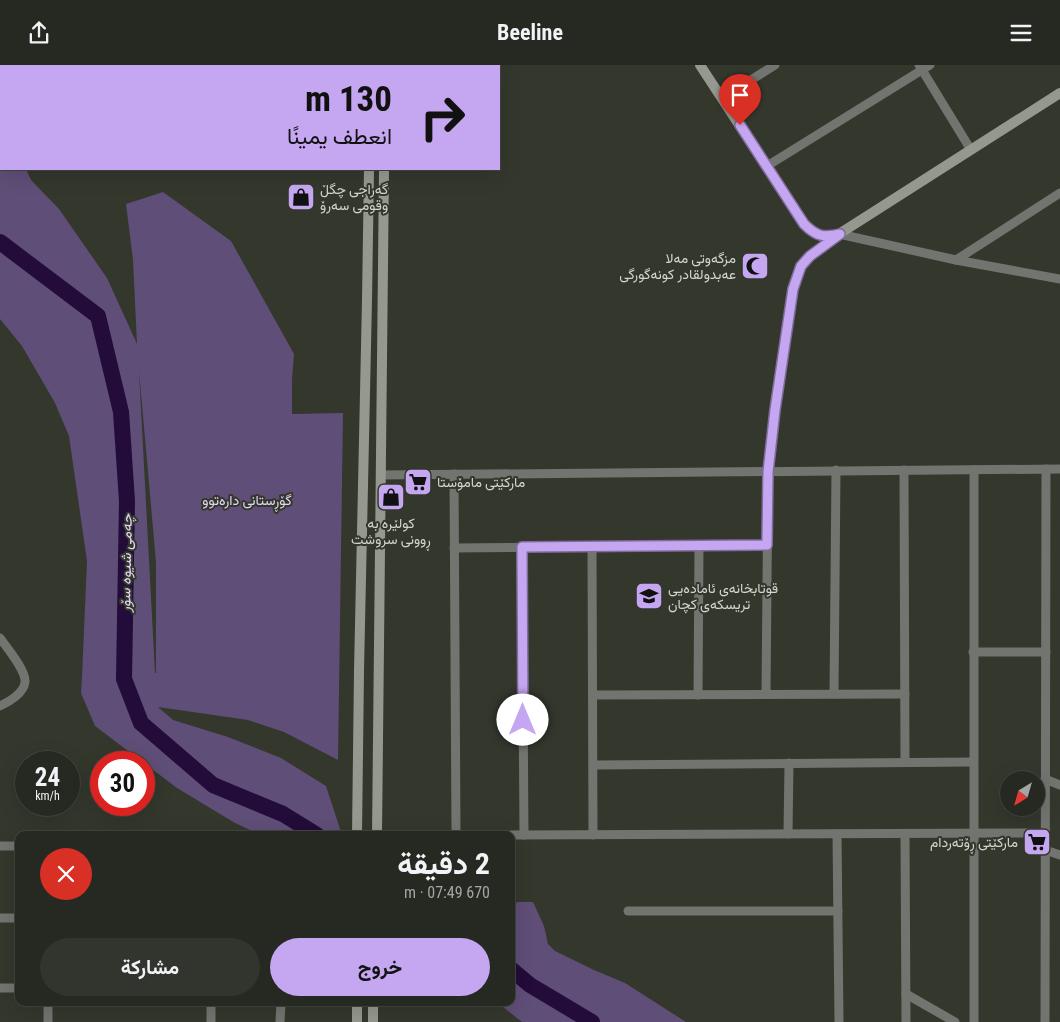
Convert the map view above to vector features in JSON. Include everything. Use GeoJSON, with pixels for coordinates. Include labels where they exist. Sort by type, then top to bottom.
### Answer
{"type":"FeatureCollection","features":[{"type":"Feature","properties":{"kind":"main road"},"geometry":{"type":"LineString","coordinates":[[700,65],[804,224],[816,235],[830,237],[840,234],[1060,93]]}},
{"type":"Feature","properties":{"kind":"main road"},"geometry":{"type":"LineString","coordinates":[[357,831],[369,170]]}},
{"type":"Feature","properties":{"kind":"main road"},"geometry":{"type":"LineString","coordinates":[[377,831],[384,170]]}},
{"type":"Feature","properties":{"kind":"main road"},"geometry":{"type":"LineString","coordinates":[[367,281],[382,280]]}},
{"type":"Feature","properties":{"kind":"main road"},"geometry":{"type":"LineString","coordinates":[[357,1006],[357,1022]]}},
{"type":"Feature","properties":{"kind":"main road"},"geometry":{"type":"LineString","coordinates":[[373,1006],[373,1022]]}},
{"type":"Feature","properties":{"kind":"street"},"geometry":{"type":"LineString","coordinates":[[722,98],[775,65]]}},
{"type":"Feature","properties":{"kind":"street"},"geometry":{"type":"LineString","coordinates":[[767,166],[920,68],[930,65]]}},
{"type":"Feature","properties":{"kind":"street"},"geometry":{"type":"LineString","coordinates":[[920,68],[971,150]]}},
{"type":"Feature","properties":{"kind":"street"},"geometry":{"type":"LineString","coordinates":[[956,260],[1060,193]]}},
{"type":"Feature","properties":{"kind":"street"},"geometry":{"type":"LineString","coordinates":[[766,694],[768,472],[793,289],[801,266],[810,256],[840,234],[956,260],[1060,279]]}},
{"type":"Feature","properties":{"kind":"street"},"geometry":{"type":"LineString","coordinates":[[1045,1022],[1046,469]]}},
{"type":"Feature","properties":{"kind":"street"},"geometry":{"type":"LineString","coordinates":[[380,475],[1060,469]]}},
{"type":"Feature","properties":{"kind":"street"},"geometry":{"type":"LineString","coordinates":[[834,694],[836,470]]}},
{"type":"Feature","properties":{"kind":"street"},"geometry":{"type":"LineString","coordinates":[[904,470],[905,762]]}},
{"type":"Feature","properties":{"kind":"street"},"geometry":{"type":"LineString","coordinates":[[974,470],[974,1022]]}},
{"type":"Feature","properties":{"kind":"street"},"geometry":{"type":"LineString","coordinates":[[454,474],[456,831]]}},
{"type":"Feature","properties":{"kind":"street"},"geometry":{"type":"LineString","coordinates":[[454,547],[767,545]]}},
{"type":"Feature","properties":{"kind":"street"},"geometry":{"type":"LineString","coordinates":[[698,695],[699,546]]}},
{"type":"Feature","properties":{"kind":"street"},"geometry":{"type":"LineString","coordinates":[[522,547],[524,835]]}},
{"type":"Feature","properties":{"kind":"street"},"geometry":{"type":"LineString","coordinates":[[592,547],[593,835]]}},
{"type":"Feature","properties":{"kind":"street"},"geometry":{"type":"LineString","coordinates":[[0,638],[23,672],[25,683],[21,692],[0,706]]}},
{"type":"Feature","properties":{"kind":"street"},"geometry":{"type":"LineString","coordinates":[[973,652],[1046,652]]}},
{"type":"Feature","properties":{"kind":"street"},"geometry":{"type":"LineString","coordinates":[[592,695],[905,693]]}},
{"type":"Feature","properties":{"kind":"street"},"geometry":{"type":"LineString","coordinates":[[594,765],[973,762]]}},
{"type":"Feature","properties":{"kind":"street"},"geometry":{"type":"LineString","coordinates":[[788,834],[789,763]]}},
{"type":"Feature","properties":{"kind":"street"},"geometry":{"type":"LineString","coordinates":[[1046,779],[1060,785]]}},
{"type":"Feature","properties":{"kind":"street"},"geometry":{"type":"LineString","coordinates":[[515,835],[1045,833]]}},
{"type":"Feature","properties":{"kind":"street"},"geometry":{"type":"LineString","coordinates":[[837,834],[839,1021]]}},
{"type":"Feature","properties":{"kind":"street"},"geometry":{"type":"LineString","coordinates":[[905,834],[906,1022]]}},
{"type":"Feature","properties":{"kind":"street"},"geometry":{"type":"LineString","coordinates":[[0,846],[15,846]]}},
{"type":"Feature","properties":{"kind":"street"},"geometry":{"type":"LineString","coordinates":[[1045,850],[1060,855]]}},
{"type":"Feature","properties":{"kind":"street"},"geometry":{"type":"LineString","coordinates":[[628,911],[838,911]]}},
{"type":"Feature","properties":{"kind":"street"},"geometry":{"type":"LineString","coordinates":[[0,918],[15,918]]}},
{"type":"Feature","properties":{"kind":"street"},"geometry":{"type":"LineString","coordinates":[[0,988],[15,988]]}},
{"type":"Feature","properties":{"kind":"street"},"geometry":{"type":"LineString","coordinates":[[906,994],[955,1022]]}},
{"type":"Feature","properties":{"kind":"street"},"geometry":{"type":"LineString","coordinates":[[48,1006],[48,1022]]}},
{"type":"Feature","properties":{"kind":"street"},"geometry":{"type":"LineString","coordinates":[[211,1006],[211,1022]]}},
{"type":"Feature","properties":{"kind":"street"},"geometry":{"type":"LineString","coordinates":[[280,1022],[281,1006]]}},
{"type":"Feature","properties":{"kind":"green space","name":"گۆڕستانی دارەتوو"},"geometry":{"type":"Polygon","coordinates":[[[0,170],[26,170],[31,180],[59,209],[107,278],[137,344],[133,260],[126,204],[163,192],[231,241],[294,354],[292,414],[343,413],[338,760],[284,732],[248,720],[158,707],[173,720],[228,737],[281,758],[326,786],[341,831],[252,831],[235,823],[177,788],[155,771],[155,751],[128,751],[95,726],[81,693],[87,561],[69,436],[55,403],[22,346],[0,319],[0,170]],[[139,371],[155,673],[156,562],[139,371]]]}},
{"type":"Feature","properties":{"kind":"green space"},"geometry":{"type":"Polygon","coordinates":[[[517,902],[533,902],[544,926],[548,944],[555,951],[625,983],[686,1022],[522,1022],[502,1006],[515,1006],[515,905],[517,902]]]}},
{"type":"Feature","properties":{"kind":"waterway","name":"چەمی شیوە سۆر"},"geometry":{"type":"LineString","coordinates":[[0,242],[98,316],[121,412],[127,501],[124,679],[141,723],[213,785],[283,814],[311,831]]}},
{"type":"Feature","properties":{"kind":"waterway","name":"چەمی شیوە سۆر"},"geometry":{"type":"LineString","coordinates":[[515,972],[530,985],[592,1022]]}},
{"type":"Feature","properties":{"kind":"place","name":"گەراجی چگڵ وقومی سەرۆ"},"geometry":{"type":"Point","coordinates":[301,197]}},
{"type":"Feature","properties":{"kind":"place","name":"مزگەوتی مەلا عەبدولقادر کونەگورگی"},"geometry":{"type":"Point","coordinates":[755,266]}},
{"type":"Feature","properties":{"kind":"place","name":"مارکێتی مامۆستا"},"geometry":{"type":"Point","coordinates":[418,482]}},
{"type":"Feature","properties":{"kind":"place","name":"کولێرە بە ڕوونی سروشت"},"geometry":{"type":"Point","coordinates":[391,497]}},
{"type":"Feature","properties":{"kind":"place","name":"قوتابخانەی ئامادەیی تریسکەی کچان"},"geometry":{"type":"Point","coordinates":[649,596]}},
{"type":"Feature","properties":{"kind":"place","name":"مارکێتی ڕۆتەردام"},"geometry":{"type":"Point","coordinates":[1037,842]}},
{"type":"Feature","properties":{"kind":"route"},"geometry":{"type":"LineString","coordinates":[[523,720],[522,547],[767,545],[768,472],[793,289],[801,266],[810,256],[840,234],[830,237],[816,235],[804,224],[740,125]]}}]}
